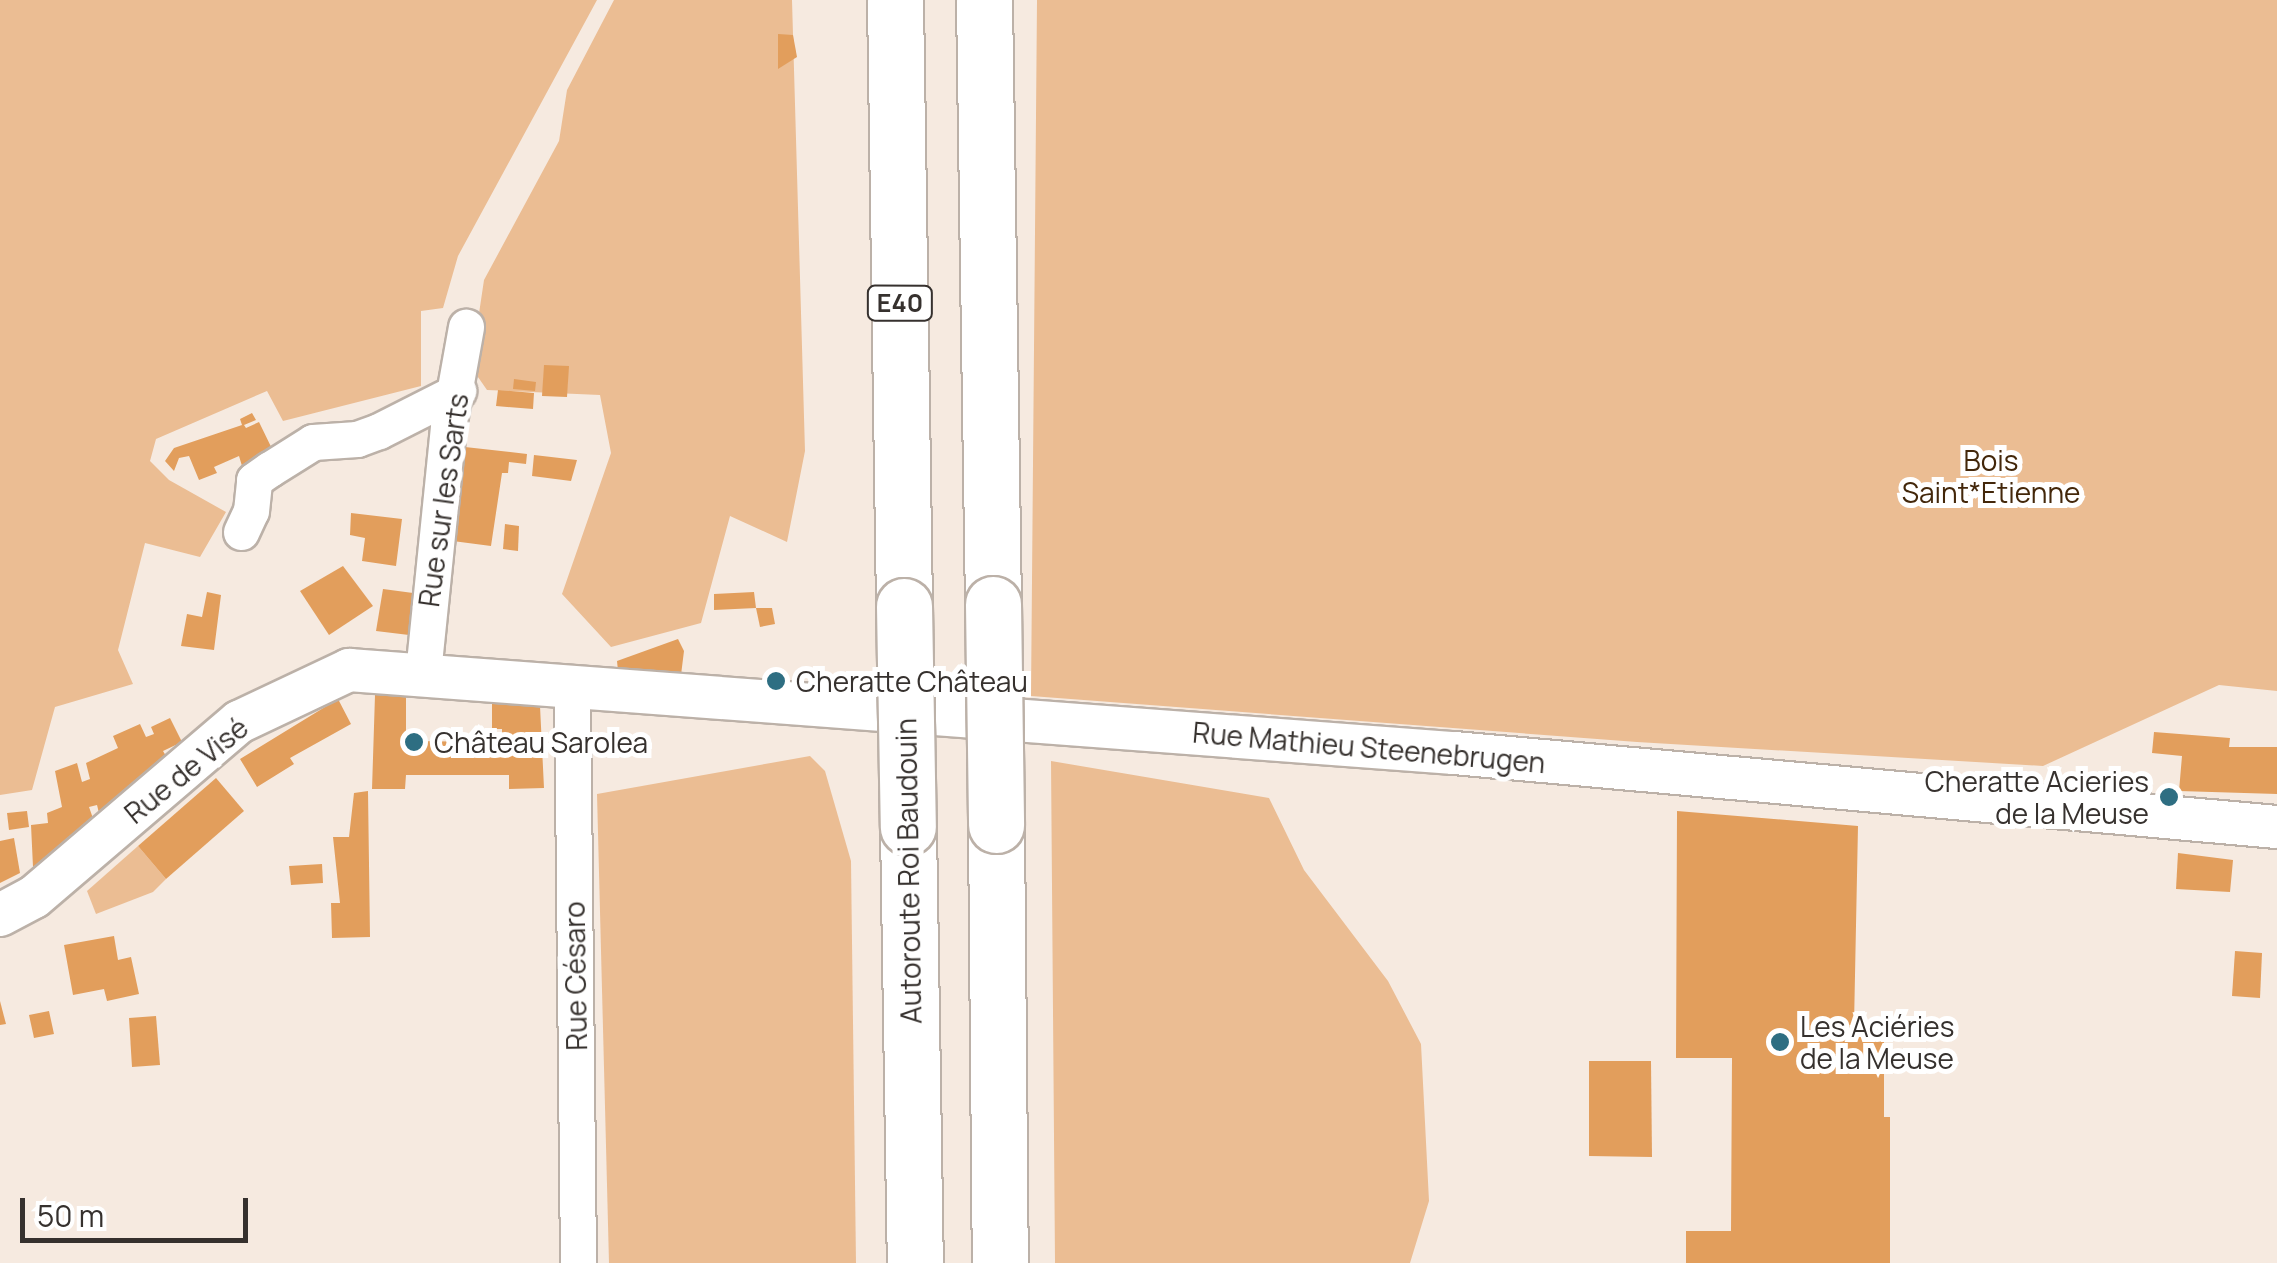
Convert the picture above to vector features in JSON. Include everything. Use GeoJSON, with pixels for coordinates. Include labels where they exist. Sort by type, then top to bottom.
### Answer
{"type":"FeatureCollection","features":[{"type":"Feature","properties":{"kind":"highway","name":"Autoroute Roi Baudouin"},"geometry":{"type":"LineString","coordinates":[[895,0],[915,1263]]}},
{"type":"Feature","properties":{"kind":"highway"},"geometry":{"type":"LineString","coordinates":[[984,0],[1000,1263]]}},
{"type":"Feature","properties":{"kind":"street","name":"Rue sur les Sarts"},"geometry":{"type":"LineString","coordinates":[[423,672],[448,427],[458,392],[466,327]]}},
{"type":"Feature","properties":{"kind":"street"},"geometry":{"type":"LineString","coordinates":[[241,532],[251,511],[254,480],[270,469],[314,442],[357,438],[379,431],[458,392]]}},
{"type":"Feature","properties":{"kind":"street","name":"Rue de Visé"},"geometry":{"type":"LineString","coordinates":[[0,915],[34,897],[239,722],[349,670],[423,672],[572,690]]}},
{"type":"Feature","properties":{"kind":"street","name":"Rue Mathieu Steenebrugen"},"geometry":{"type":"LineString","coordinates":[[572,690],[746,698],[1454,753],[2277,827]]}},
{"type":"Feature","properties":{"kind":"street","name":"Rue Césaro"},"geometry":{"type":"LineString","coordinates":[[572,690],[578,1263]]}},
{"type":"Feature","properties":{"kind":"green space"},"geometry":{"type":"Polygon","coordinates":[[[0,0],[597,0],[458,256],[443,308],[421,311],[421,386],[283,421],[267,391],[156,439],[150,461],[169,480],[226,512],[200,557],[145,543],[118,650],[133,684],[55,707],[32,790],[0,795],[0,0]]]}},
{"type":"Feature","properties":{"kind":"green space"},"geometry":{"type":"Polygon","coordinates":[[[614,0],[792,0],[805,451],[787,542],[730,516],[701,623],[611,647],[562,594],[611,453],[600,395],[487,390],[471,367],[484,280],[559,141],[567,90],[614,0]]]}},
{"type":"Feature","properties":{"kind":"green space","name":"Bois Saint*Etienne"},"geometry":{"type":"Polygon","coordinates":[[[1037,0],[2277,0],[2277,691],[2219,685],[2043,766],[1637,742],[1031,696],[1037,0]]]}},
{"type":"Feature","properties":{"kind":"green space"},"geometry":{"type":"Polygon","coordinates":[[[810,756],[825,771],[851,861],[856,1263],[609,1263],[597,794],[810,756]]]}},
{"type":"Feature","properties":{"kind":"green space"},"geometry":{"type":"Polygon","coordinates":[[[1051,761],[1269,798],[1304,870],[1388,981],[1421,1044],[1429,1201],[1410,1263],[1055,1263],[1051,761]]]}},
{"type":"Feature","properties":{"kind":"green space"},"geometry":{"type":"Polygon","coordinates":[[[138,846],[166,879],[153,892],[96,914],[87,891],[138,846]]]}},
{"type":"Feature","properties":{"kind":"building"},"geometry":{"type":"Polygon","coordinates":[[[778,34],[793,35],[797,57],[778,69],[778,34]]]}},
{"type":"Feature","properties":{"kind":"building"},"geometry":{"type":"Polygon","coordinates":[[[544,365],[569,366],[567,397],[542,396],[544,365]]]}},
{"type":"Feature","properties":{"kind":"building"},"geometry":{"type":"Polygon","coordinates":[[[514,379],[536,382],[535,391],[513,389],[514,379]]]}},
{"type":"Feature","properties":{"kind":"building"},"geometry":{"type":"Polygon","coordinates":[[[498,390],[534,393],[533,409],[496,406],[498,390]]]}},
{"type":"Feature","properties":{"kind":"building"},"geometry":{"type":"Polygon","coordinates":[[[252,413],[256,420],[244,425],[246,428],[259,422],[277,459],[245,476],[239,456],[214,467],[217,473],[199,480],[189,456],[179,458],[174,471],[165,461],[174,448],[242,425],[240,419],[252,413]]]}},
{"type":"Feature","properties":{"kind":"building"},"geometry":{"type":"Polygon","coordinates":[[[456,446],[527,454],[526,464],[509,462],[508,473],[502,473],[491,546],[445,540],[456,446]]]}},
{"type":"Feature","properties":{"kind":"building"},"geometry":{"type":"Polygon","coordinates":[[[534,455],[577,460],[571,481],[532,476],[534,455]]]}},
{"type":"Feature","properties":{"kind":"building"},"geometry":{"type":"Polygon","coordinates":[[[351,513],[402,519],[396,566],[362,561],[365,538],[350,535],[351,513]]]}},
{"type":"Feature","properties":{"kind":"building"},"geometry":{"type":"Polygon","coordinates":[[[505,524],[519,526],[518,551],[503,549],[505,524]]]}},
{"type":"Feature","properties":{"kind":"building"},"geometry":{"type":"Polygon","coordinates":[[[343,566],[373,606],[329,635],[300,591],[343,566]]]}},
{"type":"Feature","properties":{"kind":"building"},"geometry":{"type":"Polygon","coordinates":[[[383,589],[413,593],[409,635],[376,631],[383,589]]]}},
{"type":"Feature","properties":{"kind":"building"},"geometry":{"type":"Polygon","coordinates":[[[207,592],[221,595],[214,650],[181,646],[187,614],[202,617],[207,592]]]}},
{"type":"Feature","properties":{"kind":"building"},"geometry":{"type":"Polygon","coordinates":[[[754,592],[756,608],[714,610],[714,594],[754,592]]]}},
{"type":"Feature","properties":{"kind":"building"},"geometry":{"type":"Polygon","coordinates":[[[756,608],[772,608],[775,624],[760,627],[756,608]]]}},
{"type":"Feature","properties":{"kind":"building"},"geometry":{"type":"Polygon","coordinates":[[[678,639],[684,651],[681,675],[618,671],[617,661],[678,639]]]}},
{"type":"Feature","properties":{"kind":"building","name":"Château Sarolea"},"geometry":{"type":"Polygon","coordinates":[[[375,695],[406,695],[406,741],[502,742],[502,729],[492,729],[492,702],[540,706],[544,788],[509,789],[509,775],[406,775],[405,789],[372,789],[375,695]]]}},
{"type":"Feature","properties":{"kind":"building"},"geometry":{"type":"Polygon","coordinates":[[[338,699],[351,724],[290,758],[294,764],[257,787],[240,759],[338,699]]]}},
{"type":"Feature","properties":{"kind":"building"},"geometry":{"type":"Polygon","coordinates":[[[170,718],[182,742],[163,751],[166,756],[100,817],[97,805],[89,807],[95,824],[33,867],[31,825],[48,823],[47,813],[62,807],[55,771],[77,763],[82,782],[90,779],[86,763],[118,748],[113,736],[140,724],[146,737],[154,734],[151,727],[170,718]]]}},
{"type":"Feature","properties":{"kind":"building"},"geometry":{"type":"Polygon","coordinates":[[[2154,732],[2230,738],[2229,747],[2277,747],[2277,794],[2179,791],[2182,756],[2152,753],[2154,732]]]}},
{"type":"Feature","properties":{"kind":"building"},"geometry":{"type":"Polygon","coordinates":[[[216,778],[244,811],[166,879],[138,846],[216,778]]]}},
{"type":"Feature","properties":{"kind":"building"},"geometry":{"type":"Polygon","coordinates":[[[368,791],[370,937],[332,938],[331,903],[340,903],[333,837],[349,837],[354,793],[368,791]]]}},
{"type":"Feature","properties":{"kind":"building"},"geometry":{"type":"Polygon","coordinates":[[[27,811],[29,827],[9,830],[7,813],[27,811]]]}},
{"type":"Feature","properties":{"kind":"building","name":"Les Aciéries de la Meuse"},"geometry":{"type":"Polygon","coordinates":[[[1677,811],[1858,826],[1854,1025],[1884,1027],[1884,1117],[1890,1117],[1890,1263],[1686,1263],[1686,1231],[1731,1231],[1732,1058],[1676,1058],[1677,811]]]}},
{"type":"Feature","properties":{"kind":"building"},"geometry":{"type":"Polygon","coordinates":[[[14,838],[20,873],[0,883],[0,841],[14,838]]]}},
{"type":"Feature","properties":{"kind":"building"},"geometry":{"type":"Polygon","coordinates":[[[2178,853],[2233,860],[2230,892],[2176,889],[2178,853]]]}},
{"type":"Feature","properties":{"kind":"building"},"geometry":{"type":"Polygon","coordinates":[[[322,864],[323,883],[291,885],[289,866],[322,864]]]}},
{"type":"Feature","properties":{"kind":"building"},"geometry":{"type":"Polygon","coordinates":[[[114,936],[118,960],[131,957],[139,994],[107,1001],[104,989],[73,995],[64,945],[114,936]]]}},
{"type":"Feature","properties":{"kind":"building"},"geometry":{"type":"Polygon","coordinates":[[[2235,951],[2262,953],[2260,998],[2232,996],[2235,951]]]}},
{"type":"Feature","properties":{"kind":"building"},"geometry":{"type":"Polygon","coordinates":[[[0,1001],[6,1024],[0,1025],[0,1001]]]}},
{"type":"Feature","properties":{"kind":"building"},"geometry":{"type":"Polygon","coordinates":[[[49,1011],[54,1034],[34,1038],[29,1015],[49,1011]]]}},
{"type":"Feature","properties":{"kind":"building"},"geometry":{"type":"Polygon","coordinates":[[[156,1016],[160,1065],[132,1067],[129,1018],[156,1016]]]}},
{"type":"Feature","properties":{"kind":"building"},"geometry":{"type":"Polygon","coordinates":[[[1589,1061],[1651,1061],[1652,1157],[1589,1156],[1589,1061]]]}},
{"type":"Feature","properties":{"kind":"place","name":"Cheratte Château"},"geometry":{"type":"Point","coordinates":[776,681]}},
{"type":"Feature","properties":{"kind":"place","name":"Château Sarolea"},"geometry":{"type":"Point","coordinates":[414,742]}},
{"type":"Feature","properties":{"kind":"place","name":"Cheratte Acieries de la Meuse"},"geometry":{"type":"Point","coordinates":[2169,797]}},
{"type":"Feature","properties":{"kind":"place","name":"Les Aciéries de la Meuse"},"geometry":{"type":"Point","coordinates":[1780,1042]}}]}
